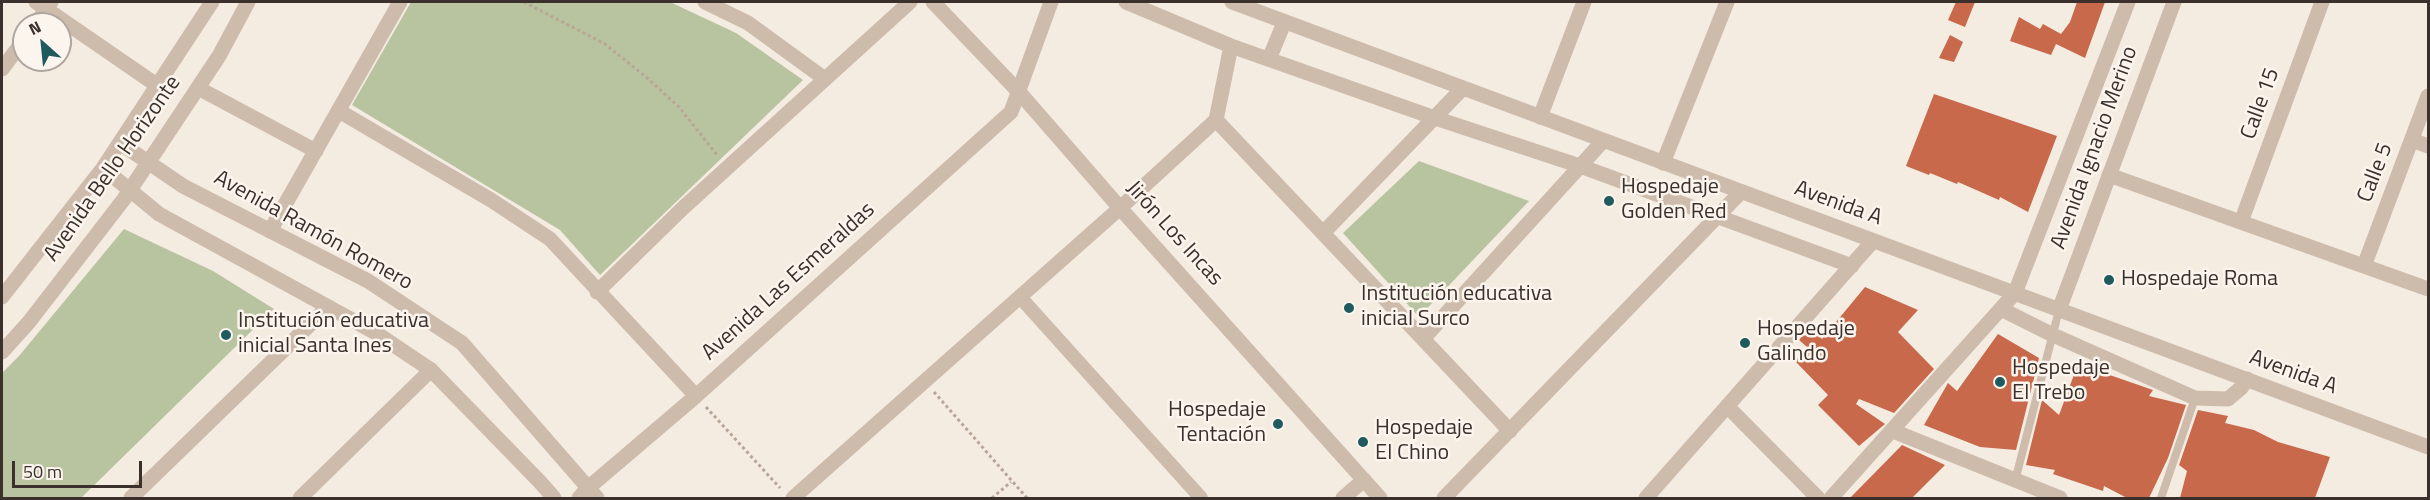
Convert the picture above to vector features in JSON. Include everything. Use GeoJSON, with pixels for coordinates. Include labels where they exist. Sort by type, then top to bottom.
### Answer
{"type":"FeatureCollection","features":[{"type":"Feature","properties":{"kind":"street","name":"Avenida Bello Horizonte"},"geometry":{"type":"LineString","coordinates":[[2,297],[103,168],[212,2]]}},
{"type":"Feature","properties":{"kind":"street","name":"Avenida Bello Horizonte"},"geometry":{"type":"LineString","coordinates":[[2,352],[29,322],[130,190],[219,56],[248,2]]}},
{"type":"Feature","properties":{"kind":"street"},"geometry":{"type":"LineString","coordinates":[[270,231],[400,2]]}},
{"type":"Feature","properties":{"kind":"street"},"geometry":{"type":"LineString","coordinates":[[705,2],[748,22],[825,79]]}},
{"type":"Feature","properties":{"kind":"street"},"geometry":{"type":"LineString","coordinates":[[597,292],[728,167],[910,2]]}},
{"type":"Feature","properties":{"kind":"street","name":"Jirón Los Incas"},"geometry":{"type":"LineString","coordinates":[[933,2],[1019,92],[1380,498]]}},
{"type":"Feature","properties":{"kind":"street","name":"Avenida Las Esmeraldas"},"geometry":{"type":"LineString","coordinates":[[588,495],[1011,112],[1051,2]]}},
{"type":"Feature","properties":{"kind":"street"},"geometry":{"type":"LineString","coordinates":[[1126,2],[1231,46],[1580,166],[1716,218],[1852,266]]}},
{"type":"Feature","properties":{"kind":"street","name":"Avenida A"},"geometry":{"type":"LineString","coordinates":[[1232,2],[2428,447]]}},
{"type":"Feature","properties":{"kind":"street"},"geometry":{"type":"LineString","coordinates":[[1540,117],[1584,2]]}},
{"type":"Feature","properties":{"kind":"street"},"geometry":{"type":"LineString","coordinates":[[1663,163],[1727,2]]}},
{"type":"Feature","properties":{"kind":"street","name":"Avenida Ignacio Merino"},"geometry":{"type":"LineString","coordinates":[[1831,498],[2015,293],[2128,2]]}},
{"type":"Feature","properties":{"kind":"street","name":"Avenida Ignacio Merino"},"geometry":{"type":"LineString","coordinates":[[2059,310],[2174,2]]}},
{"type":"Feature","properties":{"kind":"street","name":"Calle 15"},"geometry":{"type":"LineString","coordinates":[[2241,222],[2322,2]]}},
{"type":"Feature","properties":{"kind":"street"},"geometry":{"type":"LineString","coordinates":[[45,4],[158,86]]}},
{"type":"Feature","properties":{"kind":"street"},"geometry":{"type":"LineString","coordinates":[[1269,59],[1284,22]]}},
{"type":"Feature","properties":{"kind":"street"},"geometry":{"type":"LineString","coordinates":[[788,494],[925,382],[1216,120],[1231,46]]}},
{"type":"Feature","properties":{"kind":"street"},"geometry":{"type":"LineString","coordinates":[[2,69],[12,55]]}},
{"type":"Feature","properties":{"kind":"street"},"geometry":{"type":"LineString","coordinates":[[198,88],[316,150]]}},
{"type":"Feature","properties":{"kind":"street"},"geometry":{"type":"LineString","coordinates":[[1323,233],[1462,88]]}},
{"type":"Feature","properties":{"kind":"street","name":"Calle 5"},"geometry":{"type":"LineString","coordinates":[[2364,266],[2428,96]]}},
{"type":"Feature","properties":{"kind":"street"},"geometry":{"type":"LineString","coordinates":[[339,111],[491,200],[550,239],[696,396]]}},
{"type":"Feature","properties":{"kind":"street"},"geometry":{"type":"LineString","coordinates":[[1216,120],[1510,430]]}},
{"type":"Feature","properties":{"kind":"street"},"geometry":{"type":"LineString","coordinates":[[2412,140],[2428,146]]}},
{"type":"Feature","properties":{"kind":"street"},"geometry":{"type":"LineString","coordinates":[[1424,339],[1603,141]]}},
{"type":"Feature","properties":{"kind":"street","name":"Avenida Ramón Romero"},"geometry":{"type":"LineString","coordinates":[[120,143],[183,186],[368,281],[462,344],[588,495]]}},
{"type":"Feature","properties":{"kind":"street"},"geometry":{"type":"LineString","coordinates":[[103,168],[159,214],[376,333],[431,370],[554,498]]}},
{"type":"Feature","properties":{"kind":"street"},"geometry":{"type":"LineString","coordinates":[[2109,175],[2428,289]]}},
{"type":"Feature","properties":{"kind":"street"},"geometry":{"type":"LineString","coordinates":[[1444,498],[1741,192]]}},
{"type":"Feature","properties":{"kind":"street"},"geometry":{"type":"LineString","coordinates":[[1646,498],[1874,241]]}},
{"type":"Feature","properties":{"kind":"street"},"geometry":{"type":"LineString","coordinates":[[1020,297],[1201,498]]}},
{"type":"Feature","properties":{"kind":"street"},"geometry":{"type":"LineString","coordinates":[[131,498],[328,307]]}},
{"type":"Feature","properties":{"kind":"street"},"geometry":{"type":"LineString","coordinates":[[2001,309],[2052,335],[2195,398],[2228,399],[2241,388],[2247,379]]}},
{"type":"Feature","properties":{"kind":"street"},"geometry":{"type":"LineString","coordinates":[[300,498],[431,370]]}},
{"type":"Feature","properties":{"kind":"street"},"geometry":{"type":"LineString","coordinates":[[1723,411],[1818,498]]}},
{"type":"Feature","properties":{"kind":"street"},"geometry":{"type":"LineString","coordinates":[[1893,431],[2060,498]]}},
{"type":"Feature","properties":{"kind":"street"},"geometry":{"type":"LineString","coordinates":[[1343,498],[1364,480]]}},
{"type":"Feature","properties":{"kind":"lane"},"geometry":{"type":"LineString","coordinates":[[2015,481],[2059,310]]}},
{"type":"Feature","properties":{"kind":"lane"},"geometry":{"type":"LineString","coordinates":[[2161,498],[2195,398]]}},
{"type":"Feature","properties":{"kind":"path"},"geometry":{"type":"LineString","coordinates":[[524,2],[605,44],[646,76],[679,107],[728,167]]}},
{"type":"Feature","properties":{"kind":"path"},"geometry":{"type":"LineString","coordinates":[[925,382],[1027,498]]}},
{"type":"Feature","properties":{"kind":"path"},"geometry":{"type":"LineString","coordinates":[[696,396],[788,494]]}},
{"type":"Feature","properties":{"kind":"path"},"geometry":{"type":"LineString","coordinates":[[992,498],[1011,481]]}},
{"type":"Feature","properties":{"kind":"green space"},"geometry":{"type":"Polygon","coordinates":[[[411,2],[670,2],[736,33],[803,80],[600,275],[560,230],[352,105],[411,2]]]}},
{"type":"Feature","properties":{"kind":"green space"},"geometry":{"type":"Polygon","coordinates":[[[1419,161],[1529,201],[1419,317],[1343,233],[1419,161]]]}},
{"type":"Feature","properties":{"kind":"green space"},"geometry":{"type":"Polygon","coordinates":[[[124,229],[213,271],[274,309],[81,498],[2,498],[2,373],[19,356],[124,229]]]}},
{"type":"Feature","properties":{"kind":"building"},"geometry":{"type":"Polygon","coordinates":[[[1956,2],[1975,2],[1965,27],[1948,20],[1956,2]]]}},
{"type":"Feature","properties":{"kind":"building"},"geometry":{"type":"Polygon","coordinates":[[[2077,2],[2105,2],[2085,58],[2056,44],[2051,55],[2010,41],[2019,17],[2040,29],[2043,24],[2061,34],[2070,22],[2077,2]]]}},
{"type":"Feature","properties":{"kind":"building"},"geometry":{"type":"Polygon","coordinates":[[[1950,35],[1963,42],[1954,62],[1939,58],[1950,35]]]}},
{"type":"Feature","properties":{"kind":"building"},"geometry":{"type":"Polygon","coordinates":[[[1934,94],[2057,136],[2028,212],[2000,197],[1999,200],[1958,182],[1957,184],[1906,166],[1934,94]]]}},
{"type":"Feature","properties":{"kind":"building"},"geometry":{"type":"Polygon","coordinates":[[[1865,287],[1918,310],[1898,332],[1934,369],[1894,413],[1859,399],[1856,404],[1885,424],[1859,446],[1818,405],[1828,395],[1795,361],[1807,347],[1799,340],[1807,330],[1811,327],[1822,339],[1865,287]]]}},
{"type":"Feature","properties":{"kind":"building"},"geometry":{"type":"Polygon","coordinates":[[[1998,334],[2039,358],[2016,450],[1980,447],[1924,425],[1948,383],[1957,391],[1998,334]]]}},
{"type":"Feature","properties":{"kind":"building"},"geometry":{"type":"Polygon","coordinates":[[[2078,364],[2153,390],[2149,396],[2186,405],[2168,458],[2149,498],[2127,498],[2104,486],[2103,491],[2053,474],[2055,470],[2026,465],[2042,400],[2059,415],[2078,364]]]}},
{"type":"Feature","properties":{"kind":"building"},"geometry":{"type":"Polygon","coordinates":[[[2198,410],[2228,416],[2225,423],[2254,430],[2278,442],[2330,457],[2315,498],[2180,498],[2187,471],[2179,465],[2198,410]]]}},
{"type":"Feature","properties":{"kind":"building"},"geometry":{"type":"Polygon","coordinates":[[[1902,445],[1945,465],[1912,498],[1850,498],[1902,445]]]}},
{"type":"Feature","properties":{"kind":"place","name":"Hospedaje Golden Red"},"geometry":{"type":"Point","coordinates":[1609,201]}},
{"type":"Feature","properties":{"kind":"place","name":"Hospedaje Roma"},"geometry":{"type":"Point","coordinates":[2109,280]}},
{"type":"Feature","properties":{"kind":"place","name":"Institución educativa inicial Surco"},"geometry":{"type":"Point","coordinates":[1349,308]}},
{"type":"Feature","properties":{"kind":"place","name":"Institución educativa inicial Santa Ines"},"geometry":{"type":"Point","coordinates":[226,335]}},
{"type":"Feature","properties":{"kind":"place","name":"Hospedaje Galindo"},"geometry":{"type":"Point","coordinates":[1745,343]}},
{"type":"Feature","properties":{"kind":"place","name":"Hospedaje El Trebo"},"geometry":{"type":"Point","coordinates":[2000,382]}},
{"type":"Feature","properties":{"kind":"place","name":"Hospedaje Tentación"},"geometry":{"type":"Point","coordinates":[1278,424]}},
{"type":"Feature","properties":{"kind":"place","name":"Hospedaje El Chino"},"geometry":{"type":"Point","coordinates":[1363,442]}}]}
